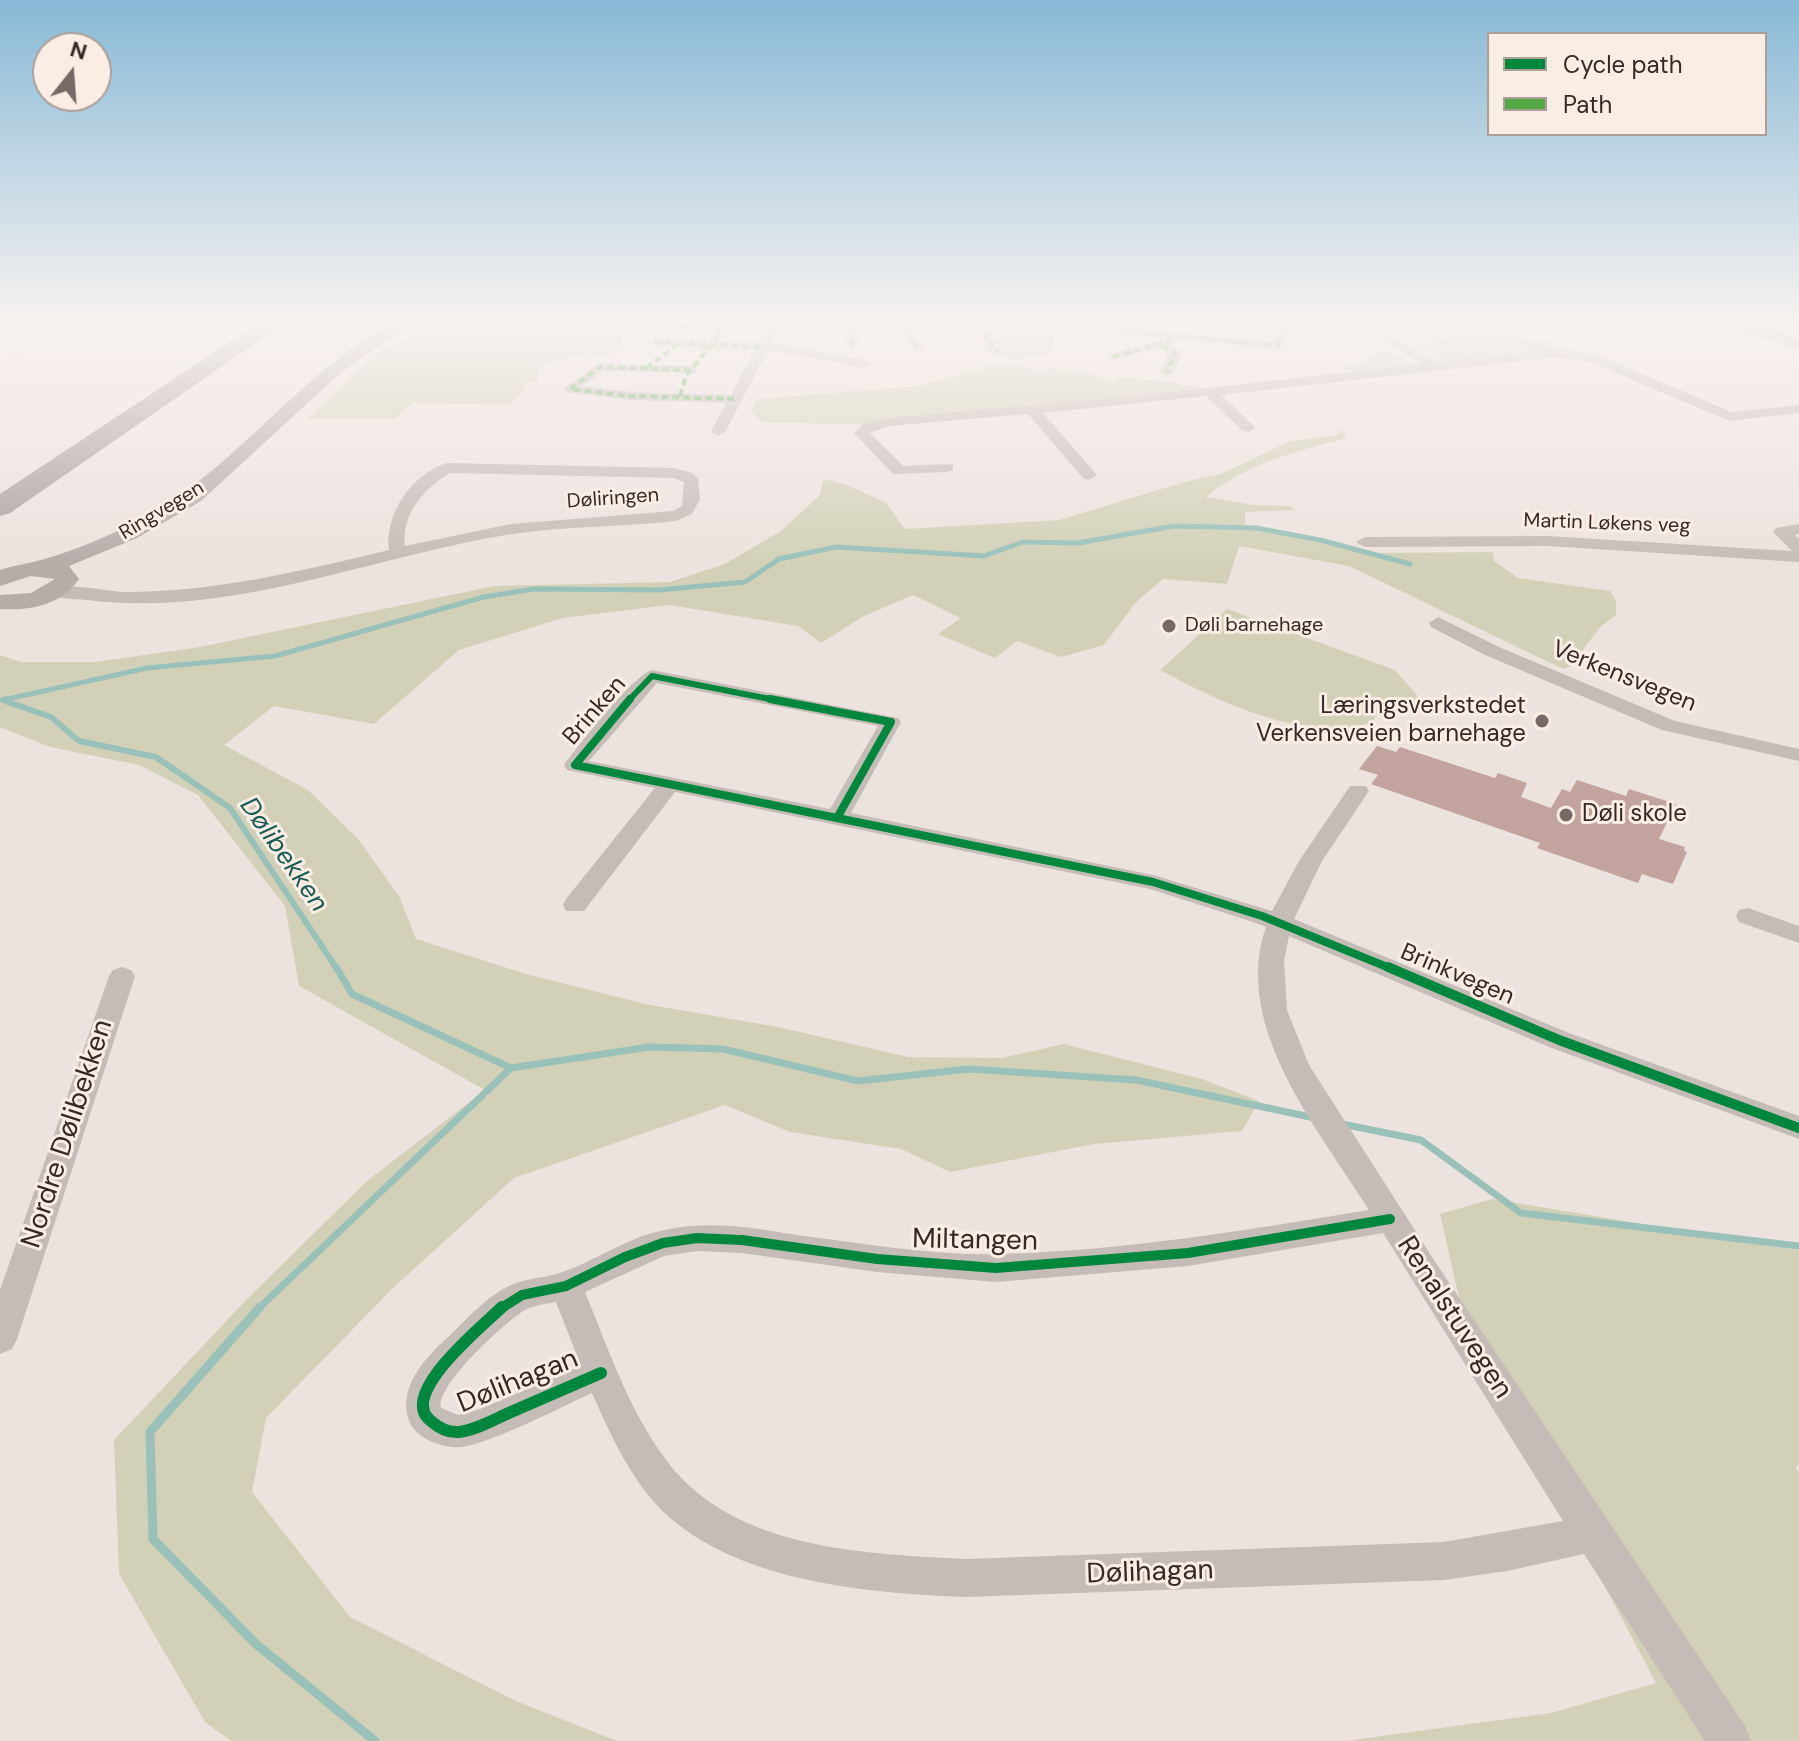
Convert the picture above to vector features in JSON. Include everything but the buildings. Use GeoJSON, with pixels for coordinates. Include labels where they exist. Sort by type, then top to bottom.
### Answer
{"type":"FeatureCollection","features":[{"type":"Feature","properties":{"kind":"highway"},"geometry":{"type":"LineString","coordinates":[[0,486],[127,403]]}},
{"type":"Feature","properties":{"kind":"highway"},"geometry":{"type":"LineString","coordinates":[[0,507],[154,403]]}},
{"type":"Feature","properties":{"kind":"main road","name":"Ringvegen"},"geometry":{"type":"LineString","coordinates":[[0,579],[98,548],[193,496],[299,403]]}},
{"type":"Feature","properties":{"kind":"main road","name":"Ringvegen"},"geometry":{"type":"LineString","coordinates":[[61,582],[98,548]]}},
{"type":"Feature","properties":{"kind":"main road"},"geometry":{"type":"LineString","coordinates":[[4,604],[32,600],[61,582],[56,570],[38,569]]}},
{"type":"Feature","properties":{"kind":"street"},"geometry":{"type":"LineString","coordinates":[[718,432],[732,403]]}},
{"type":"Feature","properties":{"kind":"street"},"geometry":{"type":"LineString","coordinates":[[947,467],[899,471],[861,433],[868,427],[889,422],[1095,403]]}},
{"type":"Feature","properties":{"kind":"street"},"geometry":{"type":"LineString","coordinates":[[1222,403],[1248,428]]}},
{"type":"Feature","properties":{"kind":"street"},"geometry":{"type":"LineString","coordinates":[[1698,403],[1730,417],[1799,409]]}},
{"type":"Feature","properties":{"kind":"street"},"geometry":{"type":"LineString","coordinates":[[1032,410],[1089,475]]}},
{"type":"Feature","properties":{"kind":"street","name":"Døliringen"},"geometry":{"type":"LineString","coordinates":[[61,582],[119,599],[191,594],[302,577],[499,531],[676,516],[687,512],[692,506],[692,481],[685,475],[673,473],[447,468],[436,474],[405,509],[397,523],[398,553]]}},
{"type":"Feature","properties":{"kind":"street"},"geometry":{"type":"LineString","coordinates":[[1799,529],[1782,532],[1799,548]]}},
{"type":"Feature","properties":{"kind":"street","name":"Martin Løkens veg"},"geometry":{"type":"LineString","coordinates":[[1365,542],[1548,541],[1799,557]]}},
{"type":"Feature","properties":{"kind":"street","name":"Verkensvegen"},"geometry":{"type":"LineString","coordinates":[[1438,623],[1492,651],[1669,726],[1799,755]]}},
{"type":"Feature","properties":{"kind":"street","name":"Brinken"},"geometry":{"type":"LineString","coordinates":[[837,818],[891,722],[652,676],[575,765],[669,785],[1097,870]]}},
{"type":"Feature","properties":{"kind":"street"},"geometry":{"type":"LineString","coordinates":[[575,905],[669,785]]}},
{"type":"Feature","properties":{"kind":"street","name":"Renalstuvegen"},"geometry":{"type":"LineString","coordinates":[[1358,791],[1285,901],[1277,922],[1271,956],[1271,991],[1286,1046],[1390,1219],[1730,1741]]}},
{"type":"Feature","properties":{"kind":"street","name":"Brinkvegen"},"geometry":{"type":"LineString","coordinates":[[1097,870],[1190,890],[1277,922],[1652,1076],[1799,1128]]}},
{"type":"Feature","properties":{"kind":"street"},"geometry":{"type":"LineString","coordinates":[[1748,916],[1799,935]]}},
{"type":"Feature","properties":{"kind":"street","name":"Nordre Dølibekken"},"geometry":{"type":"LineString","coordinates":[[0,1339],[122,976]]}},
{"type":"Feature","properties":{"kind":"street","name":"Miltangen"},"geometry":{"type":"LineString","coordinates":[[566,1286],[625,1257],[663,1243],[697,1238],[742,1240],[945,1266],[996,1268],[1188,1253],[1390,1219]]}},
{"type":"Feature","properties":{"kind":"street","name":"Dølihagan"},"geometry":{"type":"LineString","coordinates":[[601,1373],[484,1424],[458,1432],[441,1429],[426,1418],[422,1402],[429,1382],[504,1306],[522,1295],[566,1286],[601,1373],[634,1439],[656,1475],[681,1503],[716,1529],[760,1546],[841,1567],[905,1576],[993,1578],[1444,1561],[1507,1552],[1593,1533]]}},
{"type":"Feature","properties":{"kind":"green space"},"geometry":{"type":"Polygon","coordinates":[[[324,403],[413,403],[395,419],[308,419],[324,403]]]}},
{"type":"Feature","properties":{"kind":"green space"},"geometry":{"type":"Polygon","coordinates":[[[425,403],[512,403],[510,405],[425,403]]]}},
{"type":"Feature","properties":{"kind":"green space"},"geometry":{"type":"Polygon","coordinates":[[[755,403],[1078,403],[870,425],[763,422],[751,412],[755,403]]]}},
{"type":"Feature","properties":{"kind":"green space"},"geometry":{"type":"Polygon","coordinates":[[[1342,429],[1346,438],[1255,467],[1206,497],[1253,505],[1289,506],[1295,510],[1245,512],[1245,525],[1379,553],[1493,552],[1494,561],[1518,578],[1610,591],[1616,601],[1616,615],[1600,627],[1571,666],[1563,669],[1349,566],[1239,546],[1227,584],[1163,579],[1136,602],[1104,645],[1061,657],[1017,641],[995,658],[938,634],[961,618],[913,595],[864,616],[821,643],[798,626],[670,605],[563,618],[459,650],[374,724],[274,706],[224,745],[308,790],[358,839],[399,896],[416,939],[526,974],[645,1004],[778,1027],[908,1057],[1002,1058],[1064,1044],[1202,1079],[1259,1101],[1242,1131],[1094,1144],[950,1172],[901,1149],[790,1132],[725,1105],[514,1178],[394,1287],[266,1418],[252,1492],[350,1617],[516,1701],[617,1741],[231,1741],[205,1722],[119,1574],[114,1440],[247,1299],[367,1181],[485,1090],[299,986],[285,906],[198,795],[139,765],[50,747],[0,727],[0,655],[21,662],[95,662],[200,647],[494,586],[670,582],[725,564],[781,531],[819,496],[824,479],[847,485],[886,503],[905,529],[1059,520],[1221,474],[1290,441],[1338,435],[1342,429]]]}},
{"type":"Feature","properties":{"kind":"green space"},"geometry":{"type":"Polygon","coordinates":[[[1227,609],[1395,670],[1422,701],[1381,706],[1372,723],[1317,727],[1263,716],[1210,695],[1160,670],[1227,609]]]}},
{"type":"Feature","properties":{"kind":"green space"},"geometry":{"type":"Polygon","coordinates":[[[1492,1199],[1799,1250],[1799,1463],[1796,1469],[1799,1473],[1799,1741],[1345,1741],[1551,1713],[1656,1683],[1465,1324],[1440,1214],[1492,1199]]]}},
{"type":"Feature","properties":{"kind":"waterway"},"geometry":{"type":"LineString","coordinates":[[9,699],[3,700],[147,668],[275,656],[484,597],[534,589],[659,590],[745,582],[779,559],[836,547],[984,556],[1023,542],[1078,543],[1174,526],[1256,528],[1320,540],[1410,564]]}},
{"type":"Feature","properties":{"kind":"waterway","name":"Dølibekken"},"geometry":{"type":"LineString","coordinates":[[5,701],[51,717],[79,741],[156,757],[230,808],[337,969]]}},
{"type":"Feature","properties":{"kind":"waterway","name":"Dølibekken"},"geometry":{"type":"LineString","coordinates":[[336,967],[352,994],[511,1068]]}},
{"type":"Feature","properties":{"kind":"waterway"},"geometry":{"type":"LineString","coordinates":[[511,1068],[649,1047],[723,1049],[858,1081],[968,1069],[1136,1080],[1315,1118]]}},
{"type":"Feature","properties":{"kind":"waterway"},"geometry":{"type":"LineString","coordinates":[[259,1308],[511,1068]]}},
{"type":"Feature","properties":{"kind":"waterway"},"geometry":{"type":"LineString","coordinates":[[1342,1124],[1421,1140],[1521,1213],[1799,1246]]}},
{"type":"Feature","properties":{"kind":"waterway"},"geometry":{"type":"LineString","coordinates":[[259,1308],[150,1432],[153,1539],[256,1644],[375,1741]]}},
{"type":"Feature","properties":{"kind":"cycle path"},"geometry":{"type":"LineString","coordinates":[[837,818],[891,722],[652,676],[575,765],[1097,870],[1208,898],[1315,936],[1593,1053],[1799,1128]]}},
{"type":"Feature","properties":{"kind":"cycle path"},"geometry":{"type":"LineString","coordinates":[[601,1373],[484,1424],[458,1432],[441,1429],[426,1418],[422,1402],[429,1382],[454,1353],[504,1306],[522,1295],[566,1286],[625,1257],[663,1243],[697,1238],[742,1240],[877,1259],[996,1268],[1188,1253],[1390,1219]]}},
{"type":"Feature","properties":{"kind":"place","name":"Døli barnehage"},"geometry":{"type":"Point","coordinates":[1169,626]}},
{"type":"Feature","properties":{"kind":"place","name":"Læringsverkstedet Verkensveien barnehage"},"geometry":{"type":"Point","coordinates":[1542,721]}},
{"type":"Feature","properties":{"kind":"place","name":"Døli skole"},"geometry":{"type":"Point","coordinates":[1566,815]}}]}
